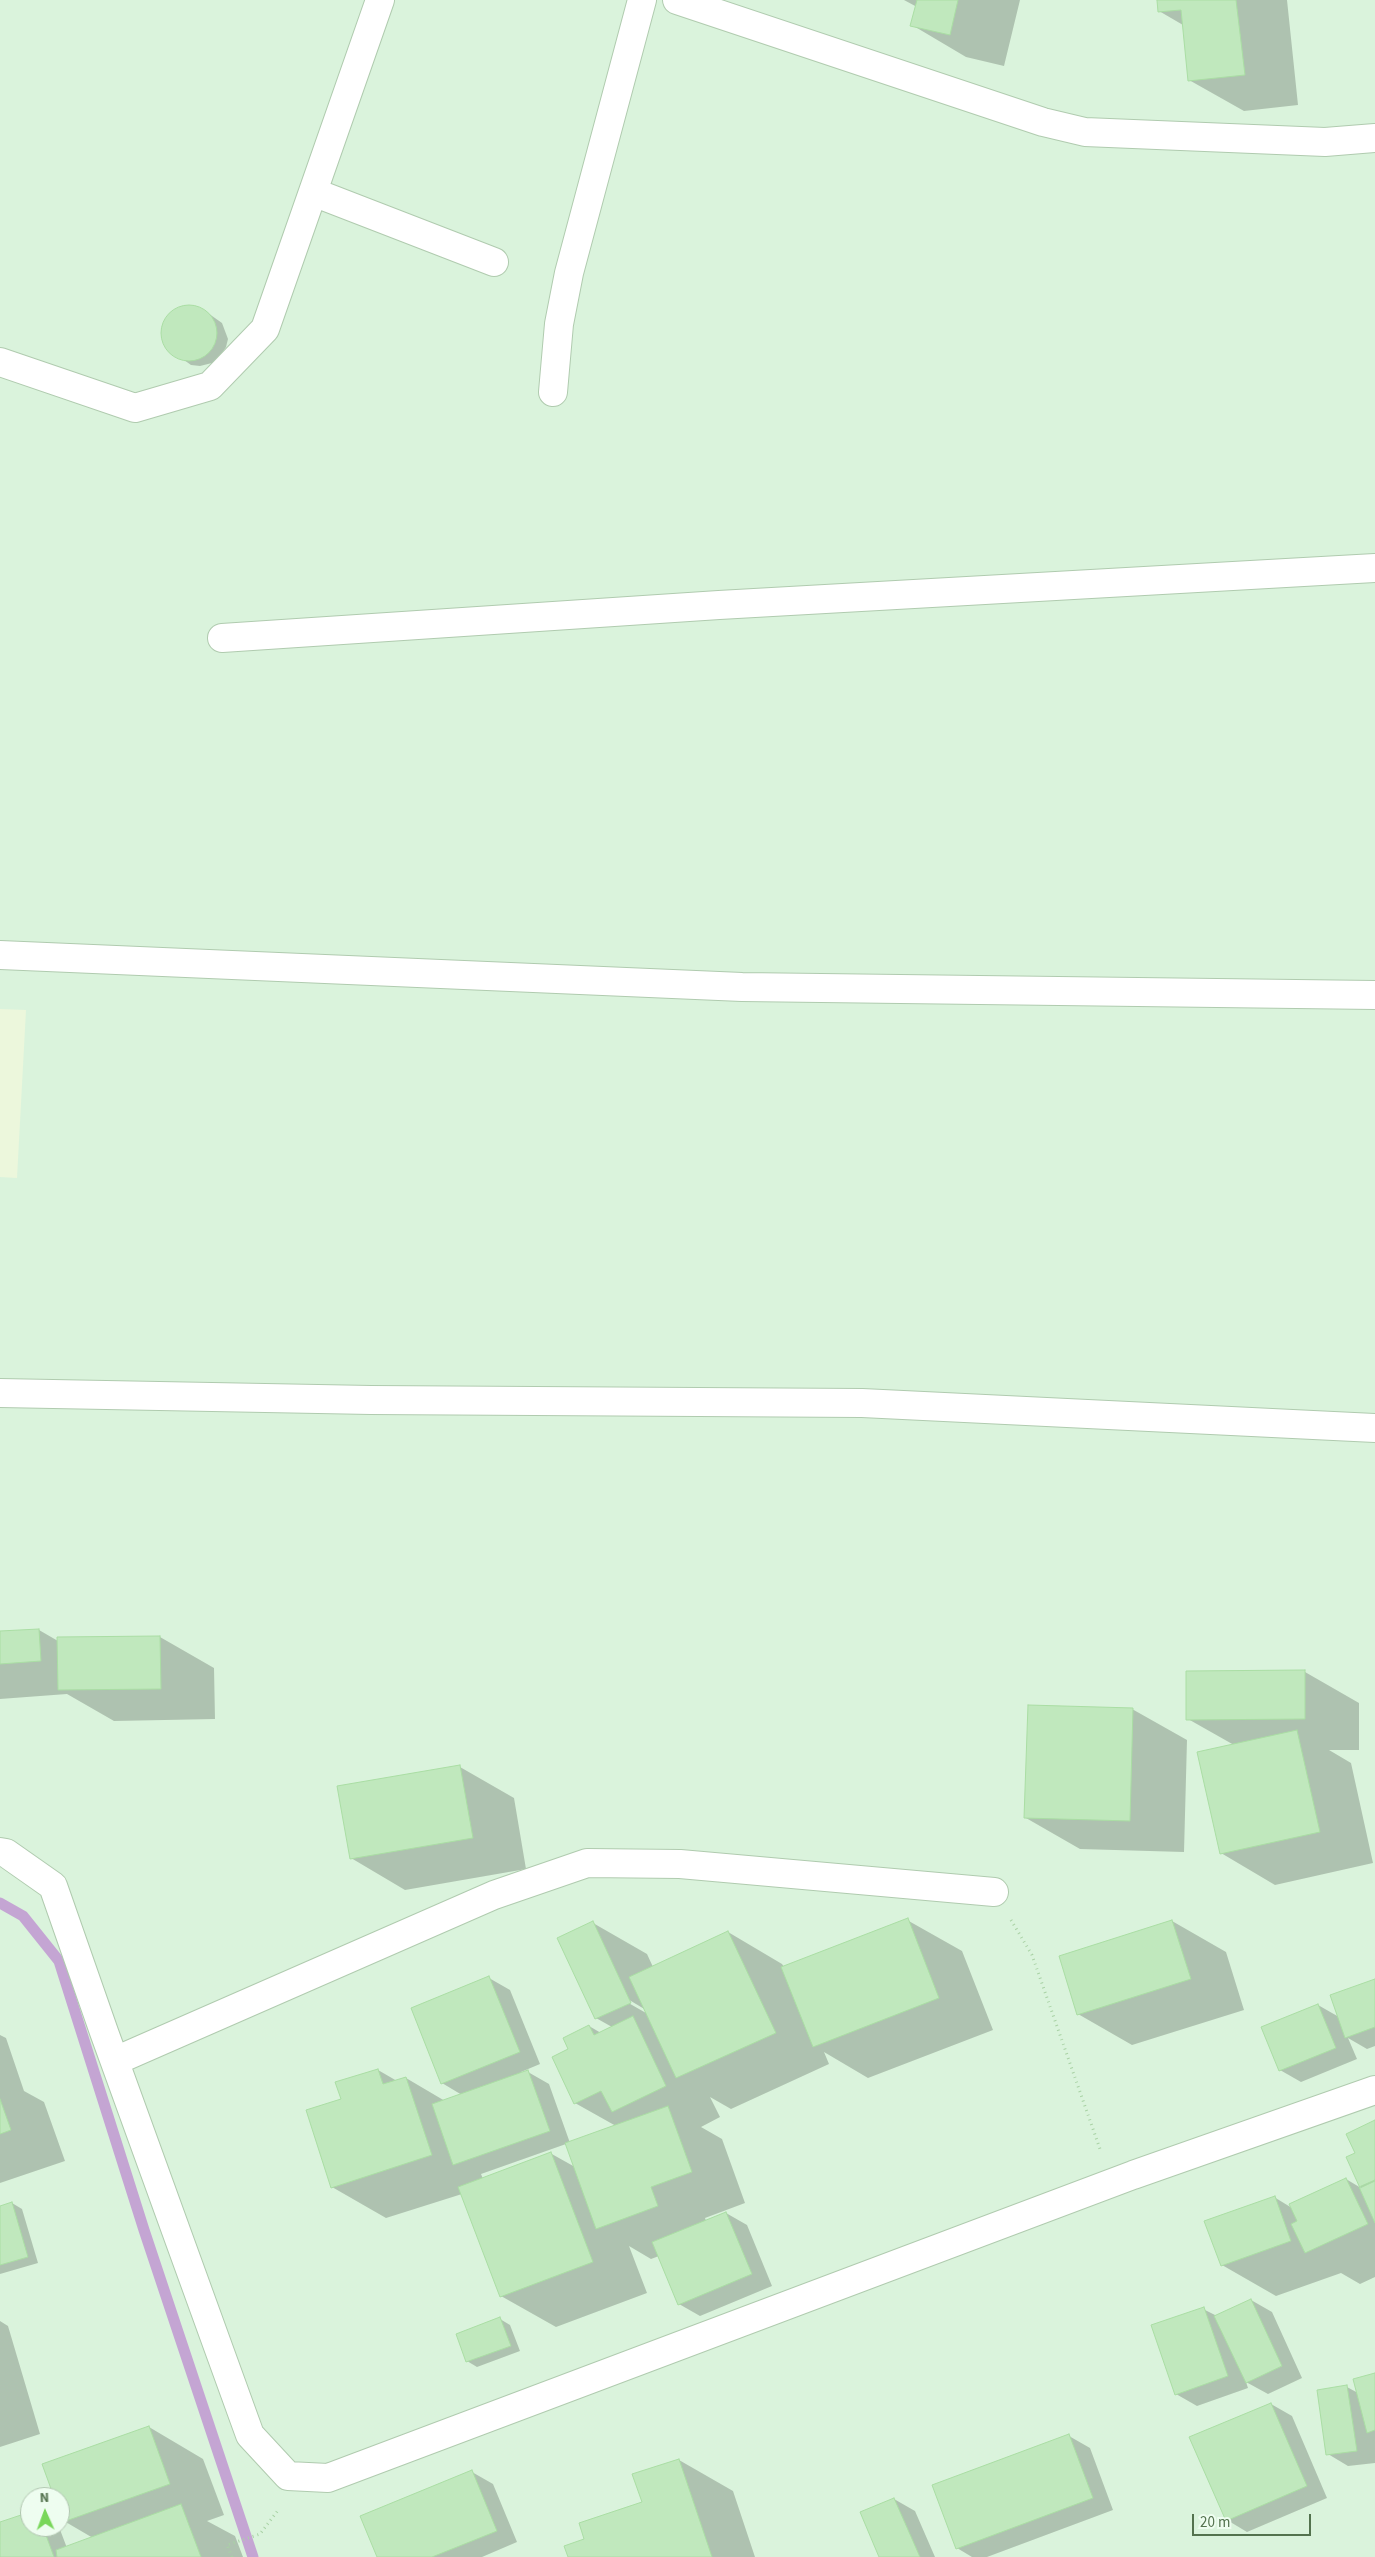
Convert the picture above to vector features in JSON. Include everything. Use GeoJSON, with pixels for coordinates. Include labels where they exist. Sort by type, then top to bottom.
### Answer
{"type":"FeatureCollection","features":[{"type":"Feature","properties":{"kind":"street"},"geometry":{"type":"LineString","coordinates":[[0,362],[135,408],[210,386],[265,329],[380,0]]}},
{"type":"Feature","properties":{"kind":"street"},"geometry":{"type":"LineString","coordinates":[[553,392],[559,324],[569,273],[642,0]]}},
{"type":"Feature","properties":{"kind":"street"},"geometry":{"type":"LineString","coordinates":[[677,0],[1043,122],[1085,132],[1325,142],[1375,138]]}},
{"type":"Feature","properties":{"kind":"street"},"geometry":{"type":"LineString","coordinates":[[313,192],[494,262]]}},
{"type":"Feature","properties":{"kind":"street"},"geometry":{"type":"LineString","coordinates":[[222,638],[728,604],[1375,568]]}},
{"type":"Feature","properties":{"kind":"street"},"geometry":{"type":"LineString","coordinates":[[0,955],[742,986],[1375,995]]}},
{"type":"Feature","properties":{"kind":"street"},"geometry":{"type":"LineString","coordinates":[[0,1393],[380,1400],[862,1402],[1375,1428]]}},
{"type":"Feature","properties":{"kind":"street"},"geometry":{"type":"LineString","coordinates":[[0,1852],[6,1853],[53,1886],[250,2435],[288,2476],[328,2478],[1112,2182],[1375,2090]]}},
{"type":"Feature","properties":{"kind":"street"},"geometry":{"type":"LineString","coordinates":[[115,2061],[494,1895],[587,1862],[680,1864],[994,1892]]}},
{"type":"Feature","properties":{"kind":"path"},"geometry":{"type":"LineString","coordinates":[[994,1892],[1032,1954],[1112,2182]]}},
{"type":"Feature","properties":{"kind":"path"},"geometry":{"type":"LineString","coordinates":[[232,2557],[227,2544],[260,2534]]}},
{"type":"Feature","properties":{"kind":"shaded area"},"geometry":{"type":"Polygon","coordinates":[[[0,0],[1375,0],[1375,2557],[0,2557],[0,0]]]}},
{"type":"Feature","properties":{"kind":"shaded area"},"geometry":{"type":"Polygon","coordinates":[[[0,1009],[26,1010],[17,1178],[0,1177],[0,1009]]]}},
{"type":"Feature","properties":{"kind":"building"},"geometry":{"type":"Polygon","coordinates":[[[917,0],[958,0],[950,35],[910,26],[917,0]]]}},
{"type":"Feature","properties":{"kind":"building"},"geometry":{"type":"Polygon","coordinates":[[[1157,0],[1236,0],[1245,75],[1188,81],[1181,10],[1158,12],[1157,0]]]}},
{"type":"Feature","properties":{"kind":"building"},"geometry":{"type":"Polygon","coordinates":[[[183,305],[195,305],[205,309],[213,317],[217,333],[213,349],[205,357],[195,361],[183,361],[173,357],[165,349],[161,339],[161,327],[165,317],[173,309],[183,305]]]}},
{"type":"Feature","properties":{"kind":"building"},"geometry":{"type":"Polygon","coordinates":[[[39,1629],[41,1661],[0,1664],[0,1631],[39,1629]]]}},
{"type":"Feature","properties":{"kind":"building"},"geometry":{"type":"Polygon","coordinates":[[[160,1636],[161,1689],[58,1690],[57,1637],[160,1636]]]}},
{"type":"Feature","properties":{"kind":"building"},"geometry":{"type":"Polygon","coordinates":[[[1305,1670],[1305,1719],[1186,1720],[1186,1671],[1305,1670]]]}},
{"type":"Feature","properties":{"kind":"building"},"geometry":{"type":"Polygon","coordinates":[[[1028,1705],[1133,1708],[1130,1821],[1024,1818],[1028,1705]]]}},
{"type":"Feature","properties":{"kind":"building"},"geometry":{"type":"Polygon","coordinates":[[[1297,1730],[1320,1832],[1220,1854],[1197,1752],[1297,1730]]]}},
{"type":"Feature","properties":{"kind":"building"},"geometry":{"type":"Polygon","coordinates":[[[460,1765],[473,1838],[350,1859],[337,1786],[460,1765]]]}},
{"type":"Feature","properties":{"kind":"building"},"geometry":{"type":"Polygon","coordinates":[[[908,1918],[939,1998],[813,2047],[781,1967],[908,1918]]]}},
{"type":"Feature","properties":{"kind":"building"},"geometry":{"type":"Polygon","coordinates":[[[1172,1920],[1191,1979],[1077,2015],[1059,1956],[1172,1920]]]}},
{"type":"Feature","properties":{"kind":"building"},"geometry":{"type":"Polygon","coordinates":[[[593,1921],[631,2003],[595,2019],[557,1938],[593,1921]]]}},
{"type":"Feature","properties":{"kind":"building"},"geometry":{"type":"Polygon","coordinates":[[[728,1931],[776,2033],[676,2078],[629,1977],[728,1931]]]}},
{"type":"Feature","properties":{"kind":"building"},"geometry":{"type":"Polygon","coordinates":[[[489,1976],[520,2052],[441,2084],[411,2008],[489,1976]]]}},
{"type":"Feature","properties":{"kind":"building"},"geometry":{"type":"Polygon","coordinates":[[[1375,1979],[1375,2027],[1345,2038],[1330,1995],[1375,1979]]]}},
{"type":"Feature","properties":{"kind":"building"},"geometry":{"type":"Polygon","coordinates":[[[1318,2004],[1336,2048],[1279,2071],[1261,2027],[1318,2004]]]}},
{"type":"Feature","properties":{"kind":"building"},"geometry":{"type":"Polygon","coordinates":[[[633,2016],[666,2086],[612,2112],[601,2091],[574,2104],[552,2057],[568,2049],[563,2038],[589,2025],[594,2035],[633,2016]]]}},
{"type":"Feature","properties":{"kind":"building"},"geometry":{"type":"Polygon","coordinates":[[[378,2069],[383,2084],[406,2077],[432,2155],[331,2188],[306,2110],[341,2099],[335,2082],[378,2069]]]}},
{"type":"Feature","properties":{"kind":"building"},"geometry":{"type":"Polygon","coordinates":[[[528,2070],[550,2131],[453,2165],[432,2104],[528,2070]]]}},
{"type":"Feature","properties":{"kind":"building"},"geometry":{"type":"Polygon","coordinates":[[[0,2099],[11,2130],[0,2134],[0,2099]]]}},
{"type":"Feature","properties":{"kind":"building"},"geometry":{"type":"Polygon","coordinates":[[[668,2106],[692,2172],[651,2187],[658,2206],[596,2229],[565,2143],[668,2106]]]}},
{"type":"Feature","properties":{"kind":"building"},"geometry":{"type":"Polygon","coordinates":[[[1375,2120],[1375,2181],[1360,2188],[1346,2157],[1355,2153],[1346,2134],[1375,2120]]]}},
{"type":"Feature","properties":{"kind":"building"},"geometry":{"type":"Polygon","coordinates":[[[551,2152],[593,2262],[500,2297],[458,2187],[551,2152]]]}},
{"type":"Feature","properties":{"kind":"building"},"geometry":{"type":"Polygon","coordinates":[[[1346,2178],[1368,2224],[1305,2253],[1291,2224],[1297,2221],[1289,2204],[1346,2178]]]}},
{"type":"Feature","properties":{"kind":"building"},"geometry":{"type":"Polygon","coordinates":[[[1375,2180],[1375,2223],[1359,2187],[1375,2180]]]}},
{"type":"Feature","properties":{"kind":"building"},"geometry":{"type":"Polygon","coordinates":[[[1275,2196],[1291,2241],[1221,2266],[1204,2221],[1275,2196]]]}},
{"type":"Feature","properties":{"kind":"building"},"geometry":{"type":"Polygon","coordinates":[[[12,2202],[28,2257],[0,2265],[0,2206],[12,2202]]]}},
{"type":"Feature","properties":{"kind":"building"},"geometry":{"type":"Polygon","coordinates":[[[726,2212],[752,2274],[678,2305],[652,2242],[726,2212]]]}},
{"type":"Feature","properties":{"kind":"building"},"geometry":{"type":"Polygon","coordinates":[[[1251,2299],[1282,2366],[1246,2383],[1214,2316],[1251,2299]]]}},
{"type":"Feature","properties":{"kind":"building"},"geometry":{"type":"Polygon","coordinates":[[[1204,2307],[1228,2376],[1175,2395],[1151,2325],[1204,2307]]]}},
{"type":"Feature","properties":{"kind":"building"},"geometry":{"type":"Polygon","coordinates":[[[500,2317],[511,2346],[466,2362],[456,2334],[500,2317]]]}},
{"type":"Feature","properties":{"kind":"building"},"geometry":{"type":"Polygon","coordinates":[[[1375,2373],[1375,2430],[1367,2433],[1353,2379],[1375,2373]]]}},
{"type":"Feature","properties":{"kind":"building"},"geometry":{"type":"Polygon","coordinates":[[[1347,2385],[1357,2451],[1326,2455],[1317,2390],[1347,2385]]]}},
{"type":"Feature","properties":{"kind":"building"},"geometry":{"type":"Polygon","coordinates":[[[1271,2403],[1307,2486],[1226,2521],[1189,2437],[1271,2403]]]}},
{"type":"Feature","properties":{"kind":"building"},"geometry":{"type":"Polygon","coordinates":[[[149,2426],[170,2484],[70,2520],[70,2487],[50,2487],[42,2464],[149,2426]]]}},
{"type":"Feature","properties":{"kind":"building"},"geometry":{"type":"Polygon","coordinates":[[[1069,2434],[1093,2498],[956,2549],[932,2485],[1069,2434]]]}},
{"type":"Feature","properties":{"kind":"building"},"geometry":{"type":"Polygon","coordinates":[[[679,2459],[712,2557],[568,2557],[564,2546],[584,2539],[579,2523],[642,2502],[632,2474],[679,2459]]]}},
{"type":"Feature","properties":{"kind":"building"},"geometry":{"type":"Polygon","coordinates":[[[472,2470],[497,2531],[432,2557],[377,2557],[360,2516],[472,2470]]]}},
{"type":"Feature","properties":{"kind":"building"},"geometry":{"type":"Polygon","coordinates":[[[894,2498],[920,2557],[879,2557],[860,2512],[894,2498]]]}},
{"type":"Feature","properties":{"kind":"building"},"geometry":{"type":"Polygon","coordinates":[[[181,2504],[201,2557],[57,2557],[56,2550],[181,2504]]]}},
{"type":"Feature","properties":{"kind":"building"},"geometry":{"type":"Polygon","coordinates":[[[20,2515],[20,2537],[47,2537],[54,2557],[0,2557],[0,2522],[20,2515]]]}},
{"type":"Feature","properties":{"kind":"waterway"},"geometry":{"type":"LineString","coordinates":[[0,1903],[23,1916],[59,1961],[144,2230],[253,2557]]}}]}
